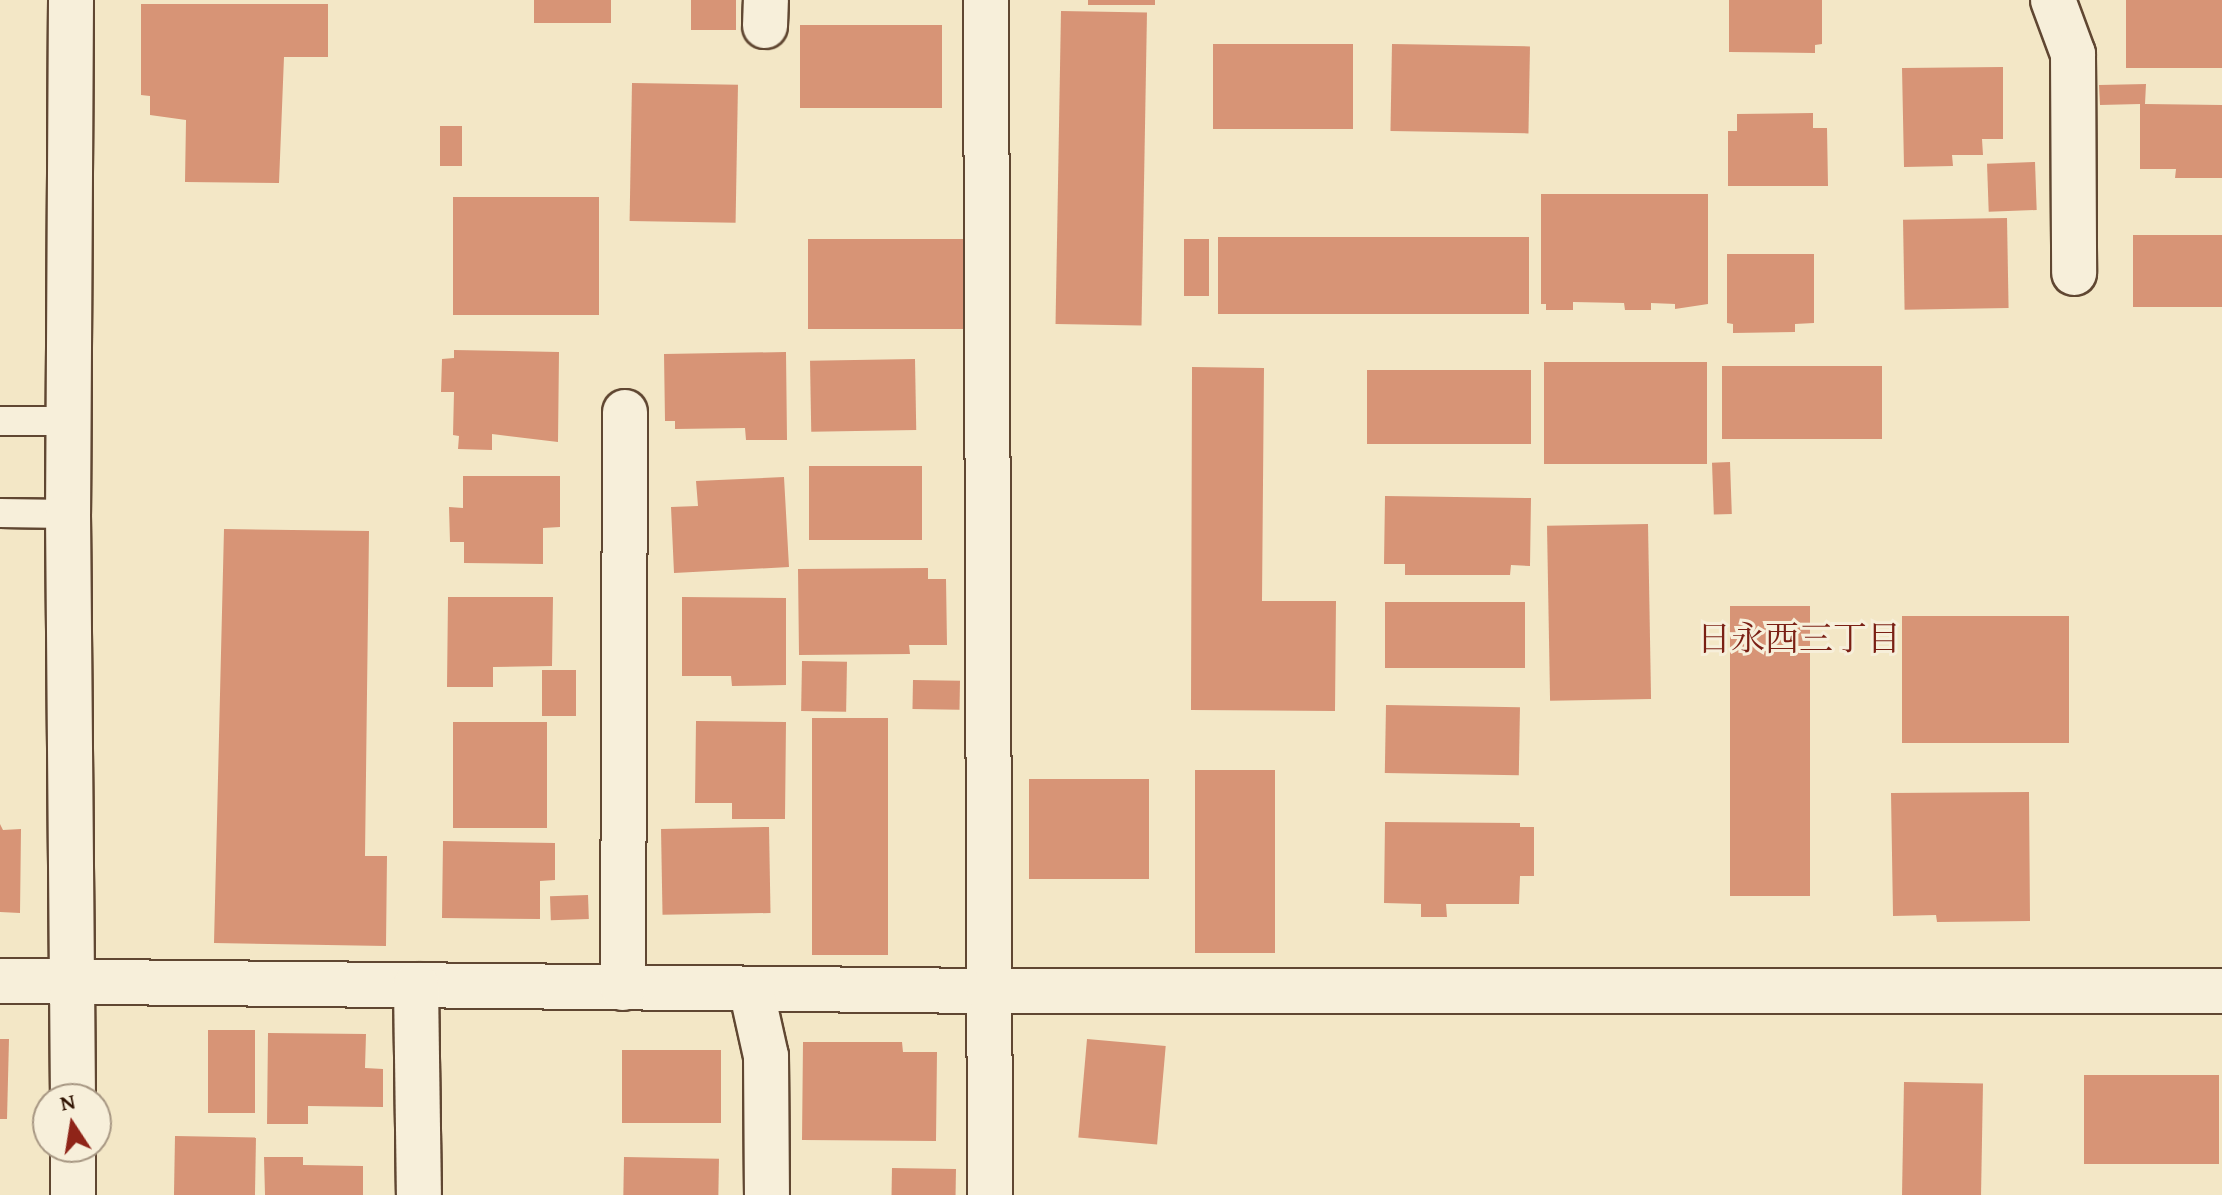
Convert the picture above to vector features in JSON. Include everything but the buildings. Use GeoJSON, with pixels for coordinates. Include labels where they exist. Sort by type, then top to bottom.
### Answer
{"type":"FeatureCollection","features":[{"type":"Feature","properties":{"kind":"street"},"geometry":{"type":"LineString","coordinates":[[71,0],[68,514],[73,1083]]}},
{"type":"Feature","properties":{"kind":"street"},"geometry":{"type":"LineString","coordinates":[[986,0],[990,1195]]}},
{"type":"Feature","properties":{"kind":"street"},"geometry":{"type":"LineString","coordinates":[[2053,0],[2073,54],[2074,273]]}},
{"type":"Feature","properties":{"kind":"street"},"geometry":{"type":"LineString","coordinates":[[623,988],[625,412]]}},
{"type":"Feature","properties":{"kind":"street"},"geometry":{"type":"LineString","coordinates":[[0,981],[989,991],[2222,991]]}},
{"type":"Feature","properties":{"kind":"street"},"geometry":{"type":"LineString","coordinates":[[416,985],[419,1195]]}},
{"type":"Feature","properties":{"kind":"street"},"geometry":{"type":"LineString","coordinates":[[751,989],[766,1056],[767,1195]]}},
{"type":"Feature","properties":{"kind":"street"},"geometry":{"type":"LineString","coordinates":[[73,1163],[73,1195]]}},
{"type":"Feature","properties":{"kind":"lane"},"geometry":{"type":"LineString","coordinates":[[0,421],[68,421]]}},
{"type":"Feature","properties":{"kind":"lane"},"geometry":{"type":"LineString","coordinates":[[0,513],[68,514]]}},
{"type":"Feature","properties":{"kind":"district","name":"日永西三丁目"},"geometry":{"type":"Point","coordinates":[1799,638]}}]}
